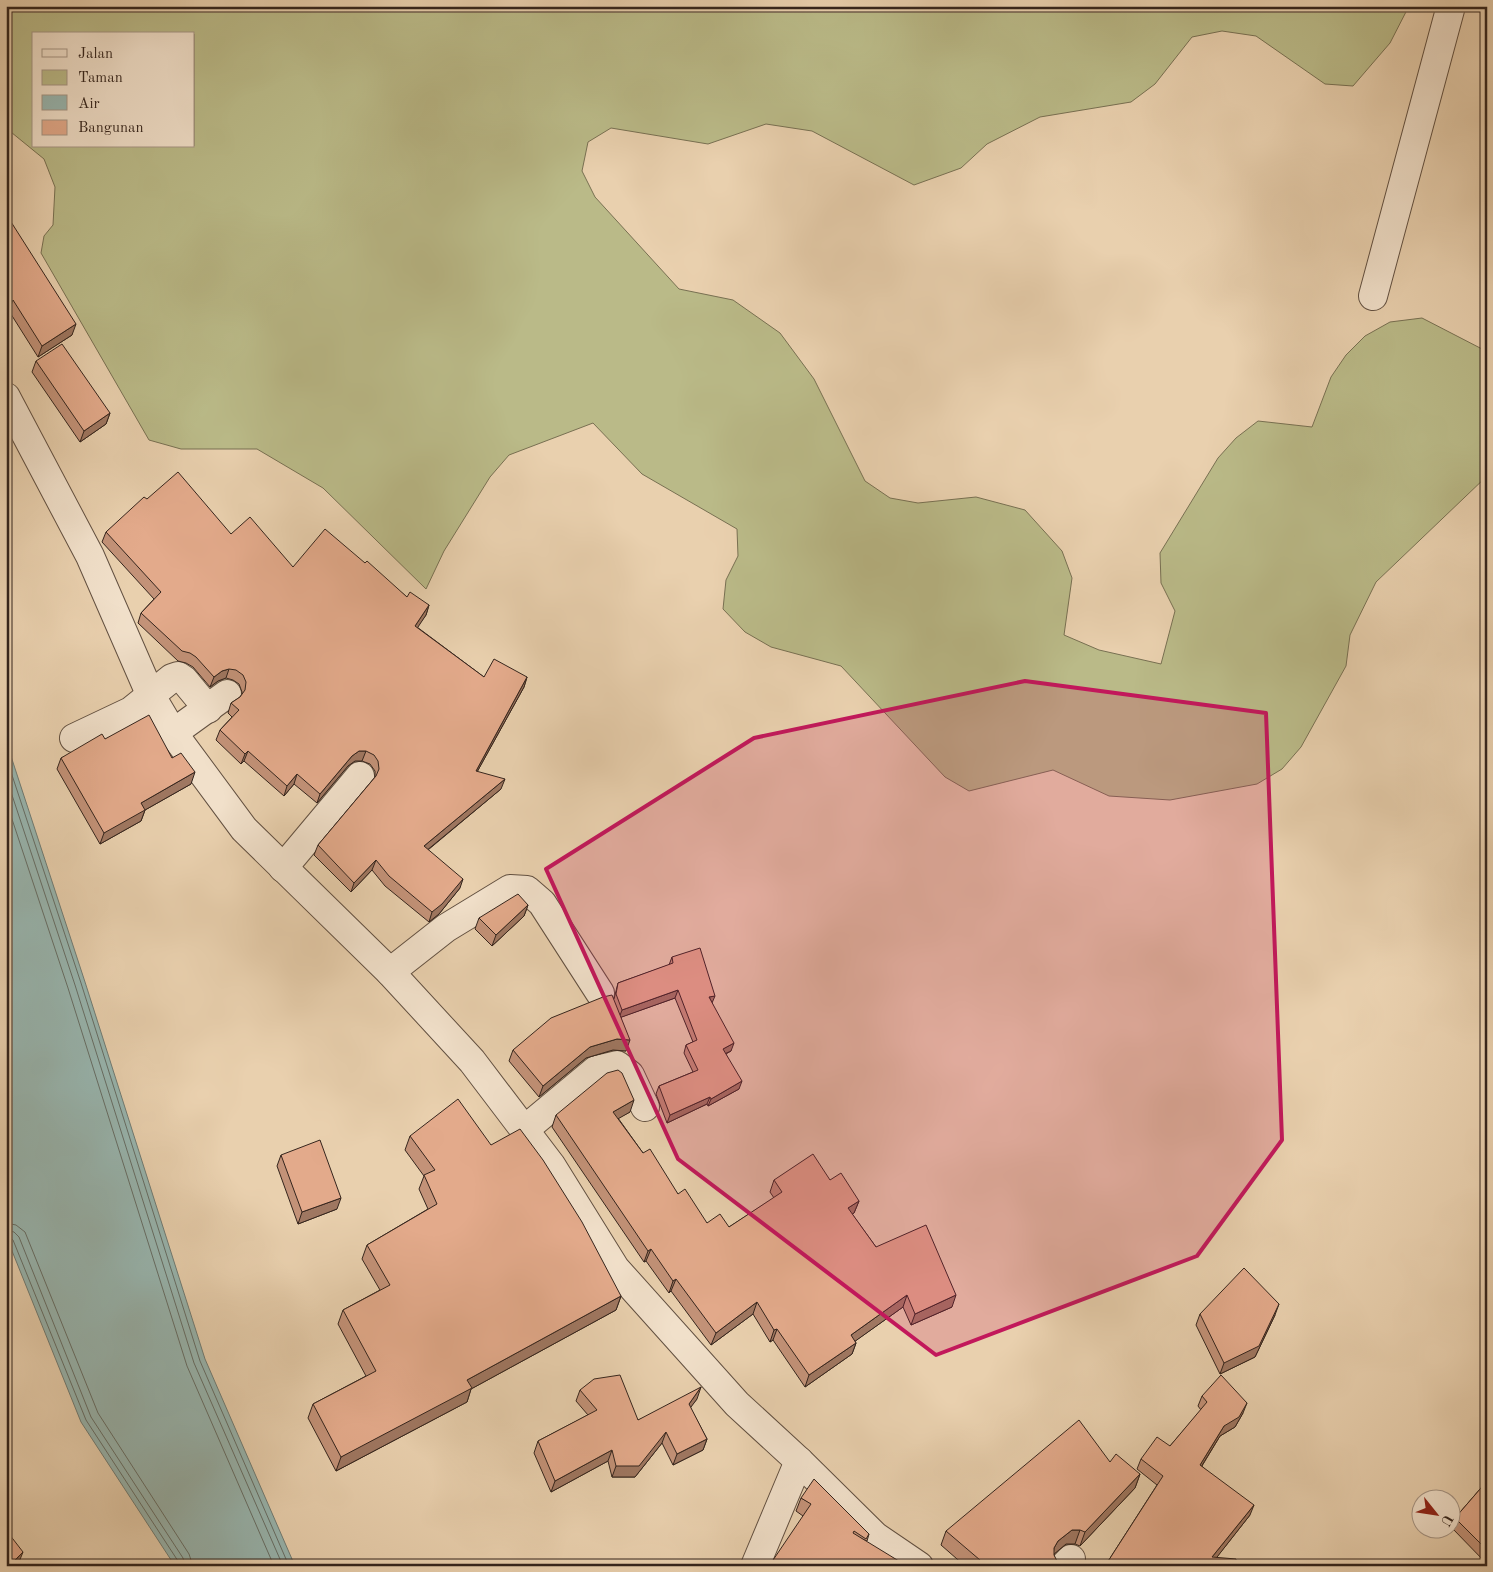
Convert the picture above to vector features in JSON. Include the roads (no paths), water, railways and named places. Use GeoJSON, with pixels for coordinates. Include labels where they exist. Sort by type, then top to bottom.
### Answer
{"type":"FeatureCollection","features":[{"type":"Feature","properties":{"kind":"street"},"geometry":{"type":"LineString","coordinates":[[1373,296],[1451,6]]}},
{"type":"Feature","properties":{"kind":"street"},"geometry":{"type":"LineString","coordinates":[[6,397],[90,556],[151,696],[174,733],[244,829],[390,972],[472,1060],[551,1165],[615,1268],[737,1404],[799,1461],[875,1536],[919,1566]]}},
{"type":"Feature","properties":{"kind":"street"},"geometry":{"type":"LineString","coordinates":[[74,738],[131,711],[172,678],[178,676],[218,701],[174,733]]}},
{"type":"Feature","properties":{"kind":"street"},"geometry":{"type":"LineString","coordinates":[[283,868],[360,776]]}},
{"type":"Feature","properties":{"kind":"street"},"geometry":{"type":"LineString","coordinates":[[390,972],[446,928],[510,890],[528,890],[542,903],[600,993]]}},
{"type":"Feature","properties":{"kind":"street"},"geometry":{"type":"LineString","coordinates":[[524,1130],[596,1070],[606,1066],[617,1065],[630,1075],[645,1107]]}},
{"type":"Feature","properties":{"kind":"street"},"geometry":{"type":"LineString","coordinates":[[755,1566],[799,1461]]}},
{"type":"Feature","properties":{"kind":"water"},"geometry":{"type":"Polygon","coordinates":[[[6,741],[205,1359],[295,1566],[175,1566],[81,1422],[6,1236],[6,741]]]}}]}
